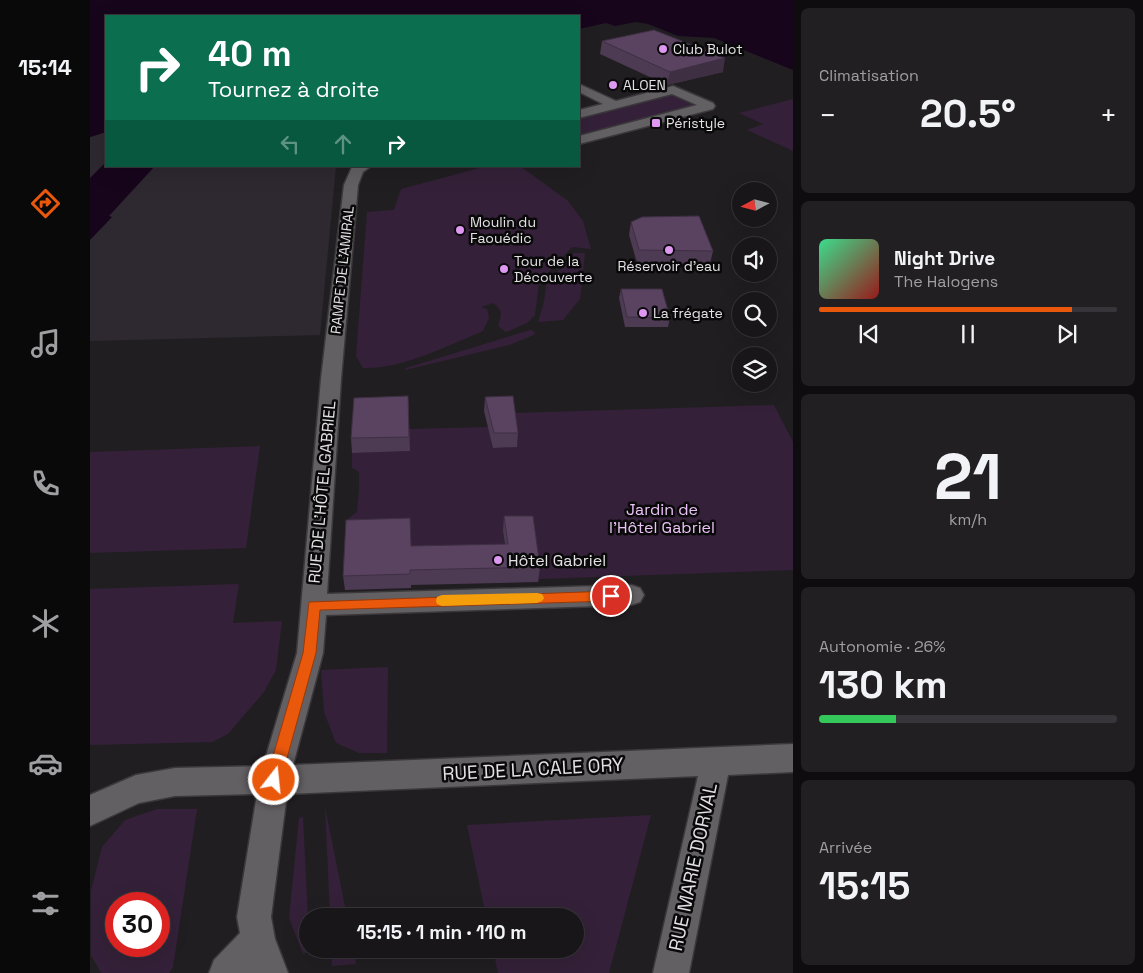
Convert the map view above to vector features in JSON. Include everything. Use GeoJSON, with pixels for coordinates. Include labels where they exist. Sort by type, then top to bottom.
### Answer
{"type":"FeatureCollection","features":[{"type":"Feature","properties":{"kind":"street"},"geometry":{"type":"LineString","coordinates":[[580,88],[614,105]]}},
{"type":"Feature","properties":{"kind":"street"},"geometry":{"type":"LineString","coordinates":[[580,114],[673,90],[709,106],[580,140]]}},
{"type":"Feature","properties":{"kind":"street","name":"RAMPE DE L'AMIRAL"},"geometry":{"type":"LineString","coordinates":[[332,379],[351,185],[357,170],[362,167]]}},
{"type":"Feature","properties":{"kind":"street","name":"RUE DE L'HÔTEL GABRIEL"},"geometry":{"type":"LineString","coordinates":[[270,973],[258,939],[254,917],[274,780],[310,653],[332,379]]}},
{"type":"Feature","properties":{"kind":"street"},"geometry":{"type":"LineString","coordinates":[[314,605],[630,595]]}},
{"type":"Feature","properties":{"kind":"street","name":"RUE DE LA CALE ORY"},"geometry":{"type":"LineString","coordinates":[[90,811],[136,789],[175,782],[274,780],[793,758]]}},
{"type":"Feature","properties":{"kind":"street","name":"RUE MARIE DORVAL"},"geometry":{"type":"LineString","coordinates":[[670,973],[716,760]]}},
{"type":"Feature","properties":{"kind":"street"},"geometry":{"type":"LineString","coordinates":[[226,973],[258,939]]}},
{"type":"Feature","properties":{"kind":"shaded area"},"geometry":{"type":"Polygon","coordinates":[[[90,0],[793,0],[793,70],[714,38],[678,36],[648,24],[636,22],[615,26],[606,23],[580,29],[580,15],[105,15],[105,132],[90,137],[90,0]]]}},
{"type":"Feature","properties":{"kind":"shaded area"},"geometry":{"type":"Polygon","coordinates":[[[105,132],[105,167],[336,167],[320,335],[90,341],[90,137],[105,132]]]}},
{"type":"Feature","properties":{"kind":"shaded area"},"geometry":{"type":"Polygon","coordinates":[[[105,163],[105,167],[154,167],[109,216],[112,217],[90,240],[90,178],[105,163]]]}},
{"type":"Feature","properties":{"kind":"green space"},"geometry":{"type":"Polygon","coordinates":[[[674,94],[699,106],[580,137],[580,117],[674,94]]]}},
{"type":"Feature","properties":{"kind":"green space"},"geometry":{"type":"Polygon","coordinates":[[[793,99],[793,151],[747,130],[763,124],[739,113],[793,99]]]}},
{"type":"Feature","properties":{"kind":"green space"},"geometry":{"type":"Polygon","coordinates":[[[483,167],[521,167],[568,201],[583,221],[591,249],[572,247],[539,282],[535,315],[527,323],[506,332],[498,326],[501,313],[499,308],[493,303],[481,307],[487,309],[489,318],[483,331],[408,361],[377,368],[363,368],[356,356],[367,212],[394,210],[401,189],[483,167]]]}},
{"type":"Feature","properties":{"kind":"green space"},"geometry":{"type":"Polygon","coordinates":[[[574,253],[585,253],[580,299],[563,320],[538,322],[544,302],[546,285],[574,253]]]}},
{"type":"Feature","properties":{"kind":"green space"},"geometry":{"type":"Polygon","coordinates":[[[530,330],[535,332],[534,335],[509,345],[405,370],[406,368],[530,330]]]}},
{"type":"Feature","properties":{"kind":"green space","name":"Jardin de l'Hôtel Gabriel"},"geometry":{"type":"Polygon","coordinates":[[[774,405],[793,442],[793,570],[540,579],[538,582],[531,530],[503,531],[507,558],[413,561],[348,534],[349,518],[357,512],[359,490],[359,472],[352,468],[352,453],[409,451],[409,429],[491,427],[493,448],[516,447],[512,410],[516,413],[774,405]]]}},
{"type":"Feature","properties":{"kind":"green space"},"geometry":{"type":"Polygon","coordinates":[[[260,446],[246,548],[90,553],[90,452],[260,446]]]}},
{"type":"Feature","properties":{"kind":"green space"},"geometry":{"type":"Polygon","coordinates":[[[239,584],[233,623],[282,621],[276,670],[264,692],[228,734],[212,742],[90,745],[90,589],[239,584]]]}},
{"type":"Feature","properties":{"kind":"green space"},"geometry":{"type":"Polygon","coordinates":[[[388,667],[387,753],[359,753],[336,743],[324,712],[321,670],[388,667]]]}},
{"type":"Feature","properties":{"kind":"green space"},"geometry":{"type":"Polygon","coordinates":[[[325,807],[345,908],[330,908],[325,807]]]}},
{"type":"Feature","properties":{"kind":"green space"},"geometry":{"type":"Polygon","coordinates":[[[157,809],[197,809],[173,967],[169,973],[101,973],[91,955],[91,891],[102,847],[125,820],[157,809]]]}},
{"type":"Feature","properties":{"kind":"green space"},"geometry":{"type":"Polygon","coordinates":[[[651,815],[609,973],[498,973],[495,958],[584,958],[584,908],[484,908],[467,825],[651,815]]]}},
{"type":"Feature","properties":{"kind":"green space"},"geometry":{"type":"Polygon","coordinates":[[[303,817],[308,908],[299,908],[299,944],[289,918],[299,818],[303,817]]]}},
{"type":"Feature","properties":{"kind":"green space"},"geometry":{"type":"Polygon","coordinates":[[[332,958],[355,958],[356,964],[332,966],[332,958]]]}},
{"type":"Feature","properties":{"kind":"building"},"geometry":{"type":"Polygon","coordinates":[[[654,30],[725,58],[670,72],[602,41],[654,30]]]}},
{"type":"Feature","properties":{"kind":"building"},"geometry":{"type":"Polygon","coordinates":[[[699,216],[713,251],[639,250],[631,222],[642,217],[699,216]]]}},
{"type":"Feature","properties":{"kind":"building"},"geometry":{"type":"Polygon","coordinates":[[[621,289],[662,289],[670,318],[627,317],[621,289]]]}},
{"type":"Feature","properties":{"kind":"building"},"geometry":{"type":"Polygon","coordinates":[[[408,396],[409,437],[351,438],[354,398],[408,396]]]}},
{"type":"Feature","properties":{"kind":"building"},"geometry":{"type":"Polygon","coordinates":[[[513,396],[518,433],[494,433],[485,397],[513,396]]]}},
{"type":"Feature","properties":{"kind":"building"},"geometry":{"type":"Polygon","coordinates":[[[504,516],[533,516],[540,567],[410,570],[410,574],[343,576],[346,520],[410,518],[411,546],[508,544],[504,516]]]}},
{"type":"Feature","properties":{"kind":"slow traffic"},"geometry":{"type":"LineString","coordinates":[[442,601],[537,598]]}},
{"type":"Feature","properties":{"kind":"place","name":"Club Bulot"},"geometry":{"type":"Point","coordinates":[663,49]}},
{"type":"Feature","properties":{"kind":"place","name":"ALOEN"},"geometry":{"type":"Point","coordinates":[613,85]}},
{"type":"Feature","properties":{"kind":"place","name":"Péristyle"},"geometry":{"type":"Point","coordinates":[656,123]}},
{"type":"Feature","properties":{"kind":"place","name":"Moulin du Faouédic"},"geometry":{"type":"Point","coordinates":[460,230]}},
{"type":"Feature","properties":{"kind":"place","name":"Réservoir d'eau"},"geometry":{"type":"Point","coordinates":[669,250]}},
{"type":"Feature","properties":{"kind":"place","name":"Tour de la Découverte"},"geometry":{"type":"Point","coordinates":[504,269]}},
{"type":"Feature","properties":{"kind":"place","name":"La frégate"},"geometry":{"type":"Point","coordinates":[643,313]}},
{"type":"Feature","properties":{"kind":"place","name":"Hôtel Gabriel"},"geometry":{"type":"Point","coordinates":[498,560]}},
{"type":"Feature","properties":{"kind":"route"},"geometry":{"type":"LineString","coordinates":[[274,780],[310,653],[314,605],[611,596]]}}]}
